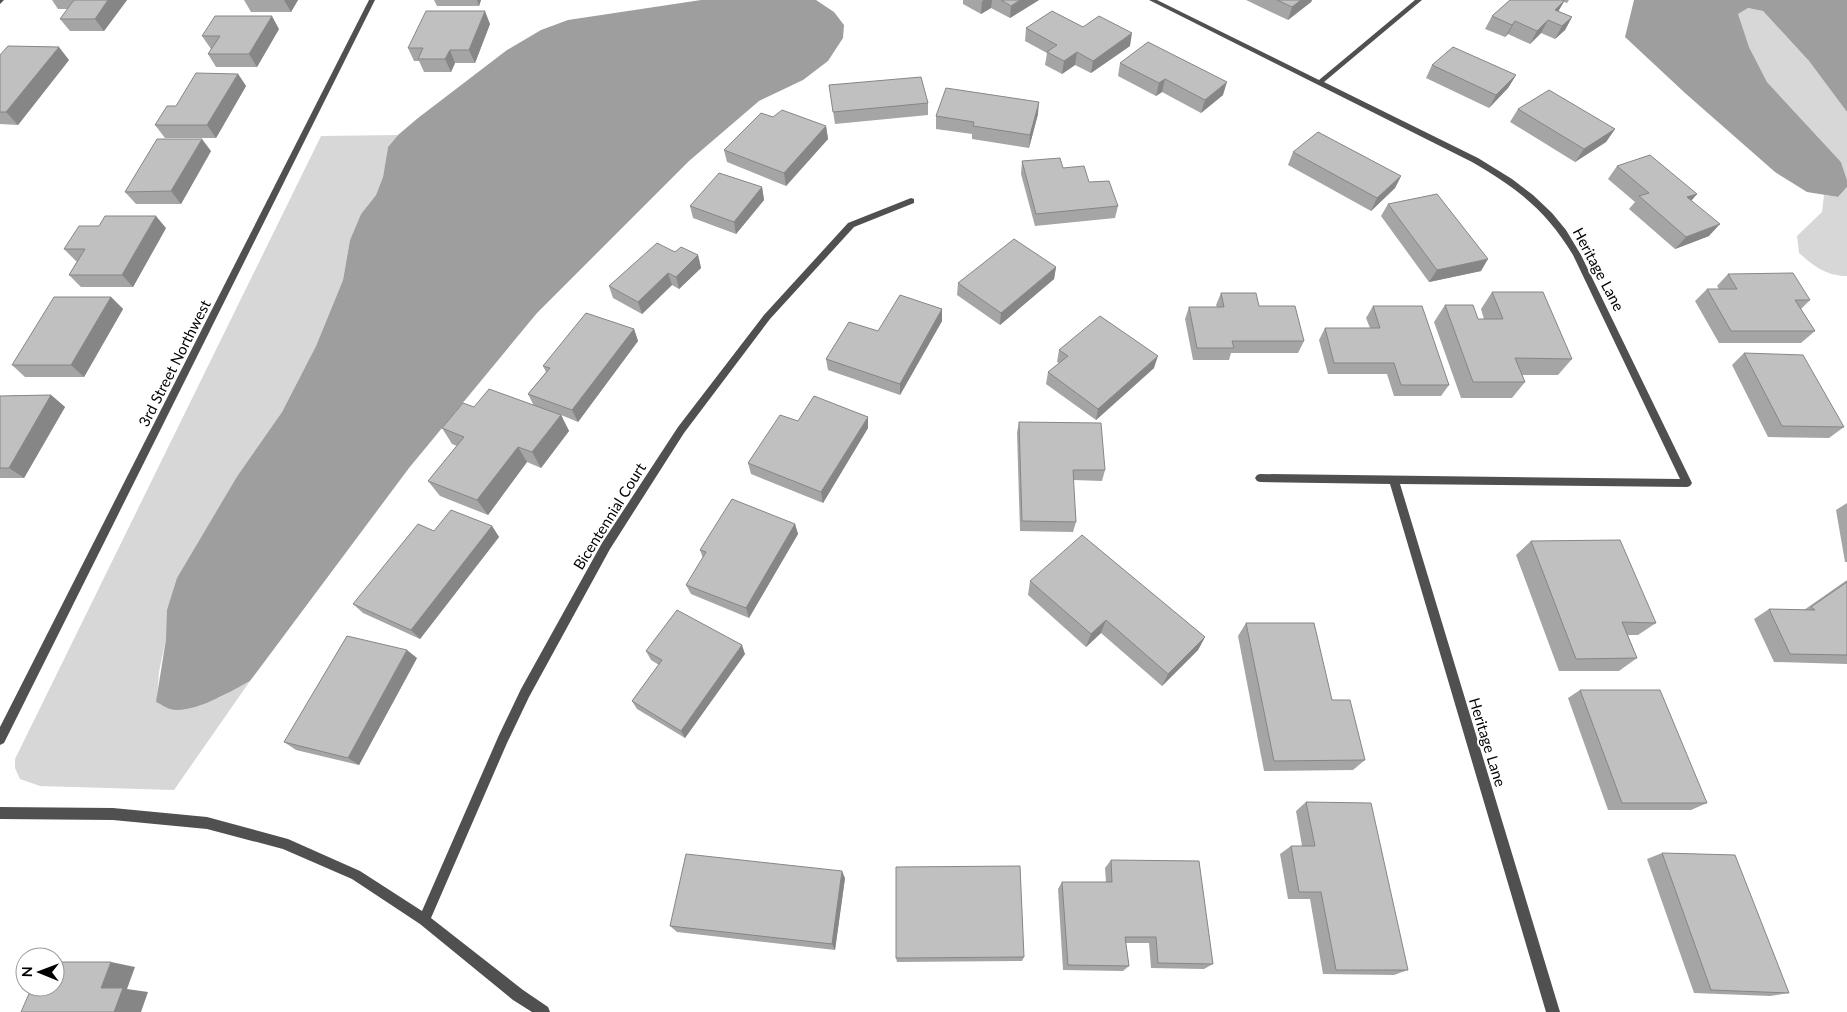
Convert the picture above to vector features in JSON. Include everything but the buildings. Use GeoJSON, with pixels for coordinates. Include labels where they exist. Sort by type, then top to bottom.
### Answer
{"type":"FeatureCollection","features":[{"type":"Feature","properties":{"kind":"street","name":"3rd Street Northwest"},"geometry":{"type":"LineString","coordinates":[[0,739],[372,0]]}},
{"type":"Feature","properties":{"kind":"street","name":"Heritage Lane"},"geometry":{"type":"LineString","coordinates":[[1152,0],[1475,160],[1506,178],[1537,202],[1553,220],[1577,255],[1687,483],[1260,478]]}},
{"type":"Feature","properties":{"kind":"street"},"geometry":{"type":"LineString","coordinates":[[1319,83],[1419,0]]}},
{"type":"Feature","properties":{"kind":"street","name":"Bicentennial Court"},"geometry":{"type":"LineString","coordinates":[[424,920],[503,739],[526,693],[606,546],[682,430],[767,317],[851,225],[911,201]]}},
{"type":"Feature","properties":{"kind":"street","name":"Heritage Lane"},"geometry":{"type":"LineString","coordinates":[[1394,480],[1553,1012]]}},
{"type":"Feature","properties":{"kind":"street"},"geometry":{"type":"LineString","coordinates":[[0,813],[112,814],[207,823],[284,843],[356,875],[424,920],[518,995],[543,1012]]}},
{"type":"Feature","properties":{"kind":"shaded area"},"geometry":{"type":"Polygon","coordinates":[[[701,0],[816,0],[834,12],[844,25],[843,38],[828,61],[803,80],[759,101],[689,161],[537,313],[409,468],[250,681],[211,701],[189,709],[170,709],[156,702],[166,639],[167,610],[177,578],[238,475],[282,412],[316,346],[343,280],[350,240],[361,214],[376,195],[383,177],[388,147],[398,135],[418,118],[507,50],[541,30],[568,20],[701,0]]]}},
{"type":"Feature","properties":{"kind":"shaded area"},"geometry":{"type":"Polygon","coordinates":[[[1634,0],[1847,0],[1847,112],[1809,61],[1763,11],[1748,8],[1738,14],[1749,47],[1767,82],[1841,162],[1847,180],[1847,187],[1838,197],[1807,192],[1775,172],[1625,37],[1634,0]]]}},
{"type":"Feature","properties":{"kind":"shaded area"},"geometry":{"type":"Polygon","coordinates":[[[1748,8],[1763,11],[1809,61],[1847,112],[1847,180],[1841,162],[1767,82],[1749,47],[1737,14],[1748,8]]]}},
{"type":"Feature","properties":{"kind":"shaded area"},"geometry":{"type":"Polygon","coordinates":[[[398,135],[388,147],[383,177],[376,195],[361,214],[350,240],[343,280],[316,346],[282,412],[238,475],[166,639],[159,672],[157,702],[219,698],[250,681],[174,790],[40,786],[20,779],[15,768],[15,759],[321,136],[398,135]]]}},
{"type":"Feature","properties":{"kind":"shaded area"},"geometry":{"type":"Polygon","coordinates":[[[1847,187],[1847,276],[1840,276],[1821,269],[1799,253],[1797,236],[1822,212],[1824,195],[1838,197],[1847,187]]]}}]}
